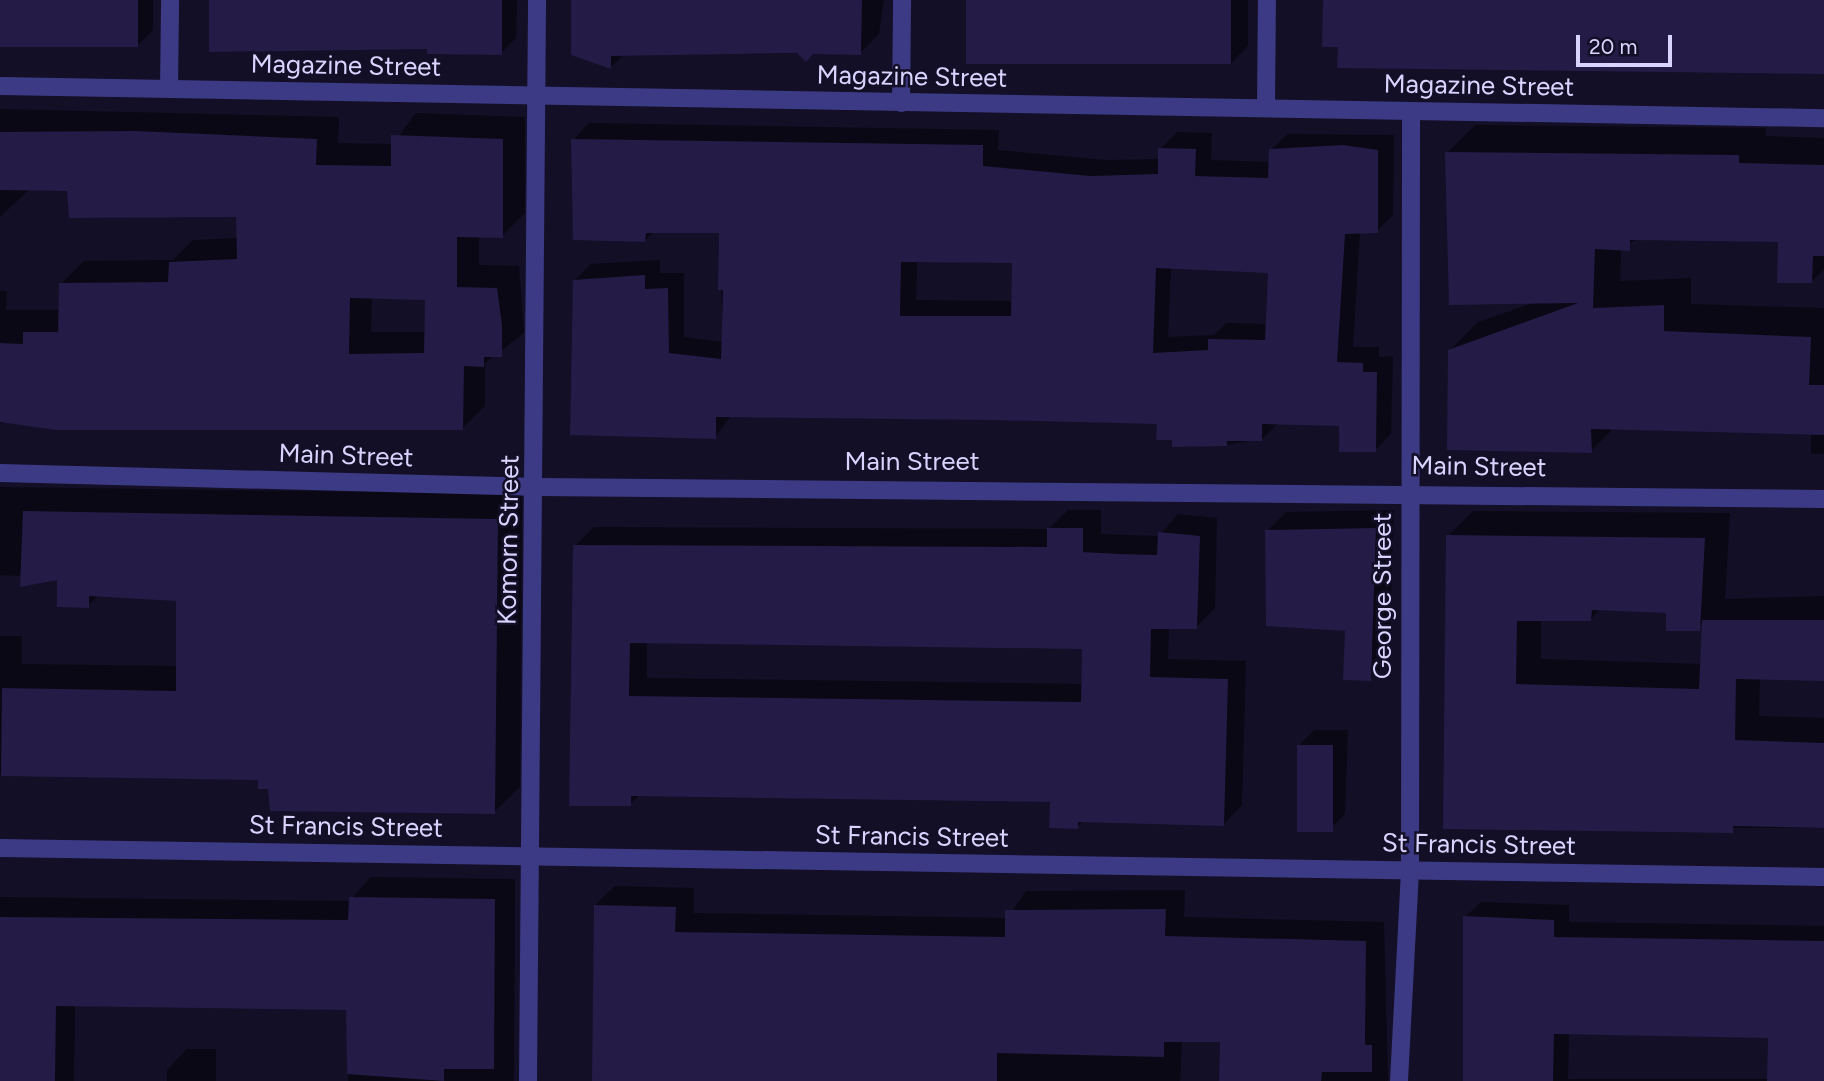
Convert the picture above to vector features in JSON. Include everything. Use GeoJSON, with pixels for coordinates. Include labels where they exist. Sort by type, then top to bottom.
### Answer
{"type":"FeatureCollection","features":[{"type":"Feature","properties":{"kind":"street"},"geometry":{"type":"LineString","coordinates":[[169,88],[170,0]]}},
{"type":"Feature","properties":{"kind":"street","name":"Komorn Street"},"geometry":{"type":"LineString","coordinates":[[528,1081],[529,857],[538,487],[537,0]]}},
{"type":"Feature","properties":{"kind":"street"},"geometry":{"type":"LineString","coordinates":[[901,103],[902,0]]}},
{"type":"Feature","properties":{"kind":"street"},"geometry":{"type":"LineString","coordinates":[[1266,108],[1267,0]]}},
{"type":"Feature","properties":{"kind":"street","name":"Magazine Street"},"geometry":{"type":"LineString","coordinates":[[0,86],[1824,118]]}},
{"type":"Feature","properties":{"kind":"street","name":"George Street"},"geometry":{"type":"LineString","coordinates":[[1399,1081],[1410,869],[1411,111]]}},
{"type":"Feature","properties":{"kind":"street","name":"Main Street"},"geometry":{"type":"LineString","coordinates":[[0,473],[538,487],[1409,492],[1824,499]]}},
{"type":"Feature","properties":{"kind":"street","name":"St Francis Street"},"geometry":{"type":"LineString","coordinates":[[0,848],[1824,877]]}},
{"type":"Feature","properties":{"kind":"building"},"geometry":{"type":"Polygon","coordinates":[[[0,0],[138,0],[138,47],[0,47],[0,0]]]}},
{"type":"Feature","properties":{"kind":"building"},"geometry":{"type":"Polygon","coordinates":[[[209,0],[502,0],[502,55],[427,54],[427,49],[209,52],[209,0]]]}},
{"type":"Feature","properties":{"kind":"building"},"geometry":{"type":"Polygon","coordinates":[[[571,0],[862,0],[861,55],[813,54],[806,62],[797,53],[611,56],[611,69],[571,55],[571,0]]]}},
{"type":"Feature","properties":{"kind":"building"},"geometry":{"type":"Polygon","coordinates":[[[966,0],[1231,0],[1231,64],[966,64],[966,0]]]}},
{"type":"Feature","properties":{"kind":"building"},"geometry":{"type":"Polygon","coordinates":[[[1323,0],[1824,0],[1824,74],[1337,68],[1338,47],[1322,47],[1323,0]]]}},
{"type":"Feature","properties":{"kind":"building"},"geometry":{"type":"Polygon","coordinates":[[[136,131],[317,139],[316,165],[391,166],[391,135],[503,139],[503,238],[457,237],[457,287],[497,288],[502,325],[502,357],[484,357],[484,367],[464,366],[463,430],[56,430],[0,422],[0,343],[23,344],[23,332],[58,332],[59,283],[168,282],[169,262],[237,259],[236,217],[69,218],[67,191],[0,190],[0,132],[136,131]],[[350,298],[349,354],[424,353],[425,300],[350,298]]]}},
{"type":"Feature","properties":{"kind":"building"},"geometry":{"type":"Polygon","coordinates":[[[571,139],[983,145],[983,166],[1090,176],[1158,174],[1158,148],[1196,149],[1195,176],[1268,178],[1269,149],[1343,145],[1378,150],[1378,233],[1345,234],[1337,362],[1363,363],[1363,372],[1377,372],[1376,452],[1339,452],[1339,426],[1262,424],[1262,441],[1227,441],[1227,446],[1172,447],[1172,440],[1156,440],[1157,424],[992,420],[716,417],[716,439],[570,435],[573,280],[645,275],[645,289],[668,288],[669,353],[721,359],[723,290],[718,290],[719,233],[646,233],[645,242],[573,240],[571,139]],[[901,262],[900,316],[1011,316],[1012,263],[901,262]],[[1156,268],[1153,353],[1208,350],[1208,339],[1265,340],[1268,273],[1156,268]]]}},
{"type":"Feature","properties":{"kind":"building"},"geometry":{"type":"Polygon","coordinates":[[[1445,152],[1739,155],[1739,163],[1824,165],[1824,256],[1813,256],[1812,283],[1777,283],[1778,242],[1630,240],[1630,251],[1595,249],[1593,308],[1664,305],[1664,331],[1811,337],[1809,385],[1824,385],[1824,435],[1591,429],[1592,453],[1447,450],[1448,350],[1578,303],[1449,305],[1445,152]]]}},
{"type":"Feature","properties":{"kind":"building"},"geometry":{"type":"Polygon","coordinates":[[[23,511],[498,519],[495,814],[270,811],[268,789],[258,789],[258,780],[1,776],[2,688],[176,691],[176,601],[89,596],[89,608],[57,607],[57,580],[20,587],[23,511]]]}},
{"type":"Feature","properties":{"kind":"building"},"geometry":{"type":"Polygon","coordinates":[[[1047,528],[1083,528],[1083,552],[1119,554],[1157,555],[1158,532],[1200,536],[1197,629],[1151,629],[1150,677],[1228,679],[1224,826],[1078,822],[1078,829],[1049,828],[1050,802],[631,796],[631,806],[569,806],[573,545],[1047,547],[1047,528]],[[630,643],[629,696],[1081,702],[1082,649],[630,643]]]}},
{"type":"Feature","properties":{"kind":"building"},"geometry":{"type":"Polygon","coordinates":[[[1376,528],[1371,681],[1343,680],[1345,631],[1266,626],[1265,530],[1376,528]]]}},
{"type":"Feature","properties":{"kind":"building"},"geometry":{"type":"Polygon","coordinates":[[[1446,535],[1705,538],[1700,631],[1666,631],[1666,613],[1592,610],[1591,621],[1517,621],[1516,684],[1699,689],[1702,620],[1824,620],[1824,681],[1736,679],[1735,740],[1824,743],[1824,828],[1733,826],[1733,833],[1443,829],[1446,535]]]}},
{"type":"Feature","properties":{"kind":"building"},"geometry":{"type":"Polygon","coordinates":[[[1297,745],[1333,745],[1333,832],[1297,832],[1297,745]]]}},
{"type":"Feature","properties":{"kind":"building"},"geometry":{"type":"Polygon","coordinates":[[[349,897],[495,899],[494,1069],[444,1069],[444,1081],[347,1074],[346,1010],[56,1006],[55,1081],[0,1081],[0,917],[348,920],[349,897]]]}},
{"type":"Feature","properties":{"kind":"building"},"geometry":{"type":"Polygon","coordinates":[[[594,905],[676,907],[675,932],[1005,937],[1005,910],[1166,909],[1165,936],[1366,941],[1365,1045],[1372,1045],[1372,1072],[1322,1072],[1321,1081],[1219,1081],[1220,1042],[1164,1042],[1164,1057],[997,1053],[997,1081],[592,1081],[594,905]]]}},
{"type":"Feature","properties":{"kind":"building"},"geometry":{"type":"Polygon","coordinates":[[[1463,916],[1554,920],[1554,937],[1824,941],[1824,1081],[1767,1081],[1768,1038],[1554,1034],[1553,1081],[1463,1081],[1463,916]]]}}]}
